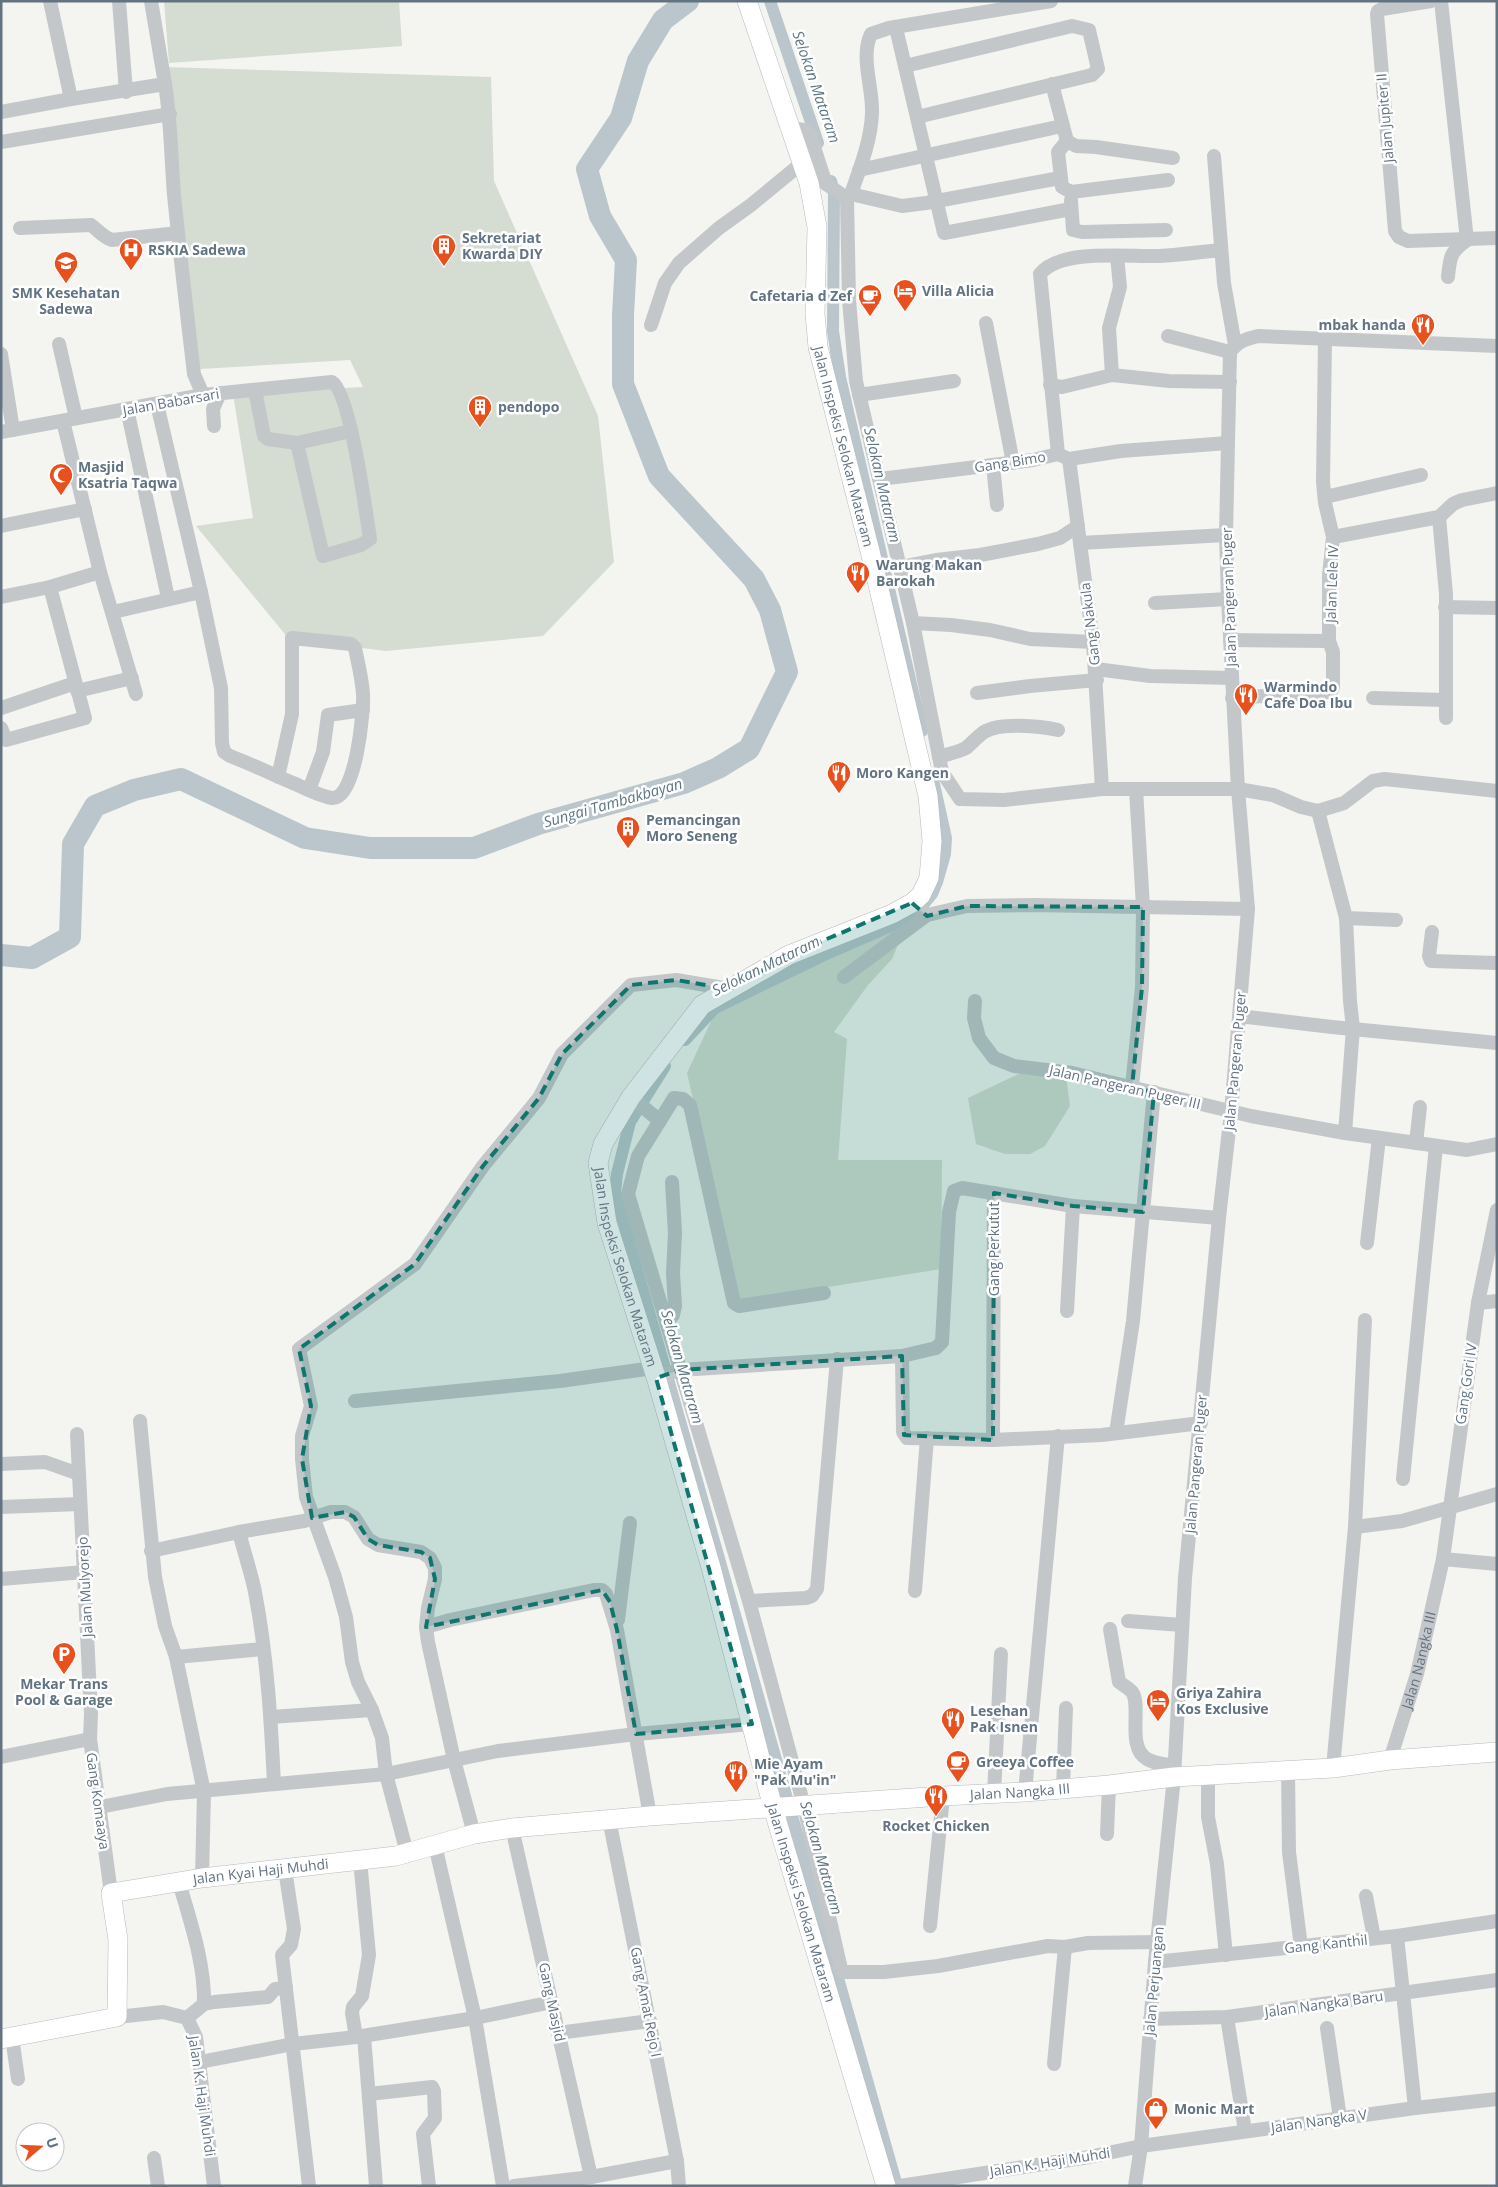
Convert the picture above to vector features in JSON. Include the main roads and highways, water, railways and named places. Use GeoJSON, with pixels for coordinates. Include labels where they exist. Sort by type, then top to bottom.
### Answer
{"type":"FeatureCollection","features":[{"type":"Feature","properties":{"kind":"waterway","name":"Sungai Tambakbayan"},"geometry":{"type":"LineString","coordinates":[[1,955],[32,958],[70,937],[73,844],[95,806],[134,790],[181,779],[305,838],[370,848],[474,848],[538,824],[684,783],[718,768],[749,749],[787,672],[770,610],[754,579],[659,476],[623,384],[623,315],[626,260],[600,216],[587,169],[621,118],[638,61],[663,20],[688,1]]}},
{"type":"Feature","properties":{"kind":"waterway","name":"Selokan Mataram"},"geometry":{"type":"LineString","coordinates":[[770,1],[818,143]]}},
{"type":"Feature","properties":{"kind":"waterway","name":"Selokan Mataram"},"geometry":{"type":"LineString","coordinates":[[831,181],[834,191],[833,331],[840,377],[922,731]]}},
{"type":"Feature","properties":{"kind":"waterway","name":"Selokan Mataram"},"geometry":{"type":"LineString","coordinates":[[685,1040],[715,1008],[824,955],[914,916],[932,894],[945,854],[946,838],[934,784]]}},
{"type":"Feature","properties":{"kind":"waterway","name":"Selokan Mataram"},"geometry":{"type":"LineString","coordinates":[[665,1066],[630,1122],[617,1174],[615,1192],[897,2186]]}},
{"type":"Feature","properties":{"kind":"place","name":"Sekretariat Kwarda DIY"},"geometry":{"type":"Point","coordinates":[444,267]}},
{"type":"Feature","properties":{"kind":"place","name":"RSKIA Sadewa"},"geometry":{"type":"Point","coordinates":[131,271]}},
{"type":"Feature","properties":{"kind":"place","name":"SMK Kesehatan Sadewa"},"geometry":{"type":"Point","coordinates":[66,284]}},
{"type":"Feature","properties":{"kind":"place","name":"Villa Alicia"},"geometry":{"type":"Point","coordinates":[905,312]}},
{"type":"Feature","properties":{"kind":"place","name":"Cafetaria d Zef"},"geometry":{"type":"Point","coordinates":[870,317]}},
{"type":"Feature","properties":{"kind":"place","name":"mbak handa"},"geometry":{"type":"Point","coordinates":[1423,346]}},
{"type":"Feature","properties":{"kind":"place","name":"pendopo"},"geometry":{"type":"Point","coordinates":[480,428]}},
{"type":"Feature","properties":{"kind":"place","name":"Masjid Ksatria Taqwa"},"geometry":{"type":"Point","coordinates":[61,496]}},
{"type":"Feature","properties":{"kind":"place","name":"Warung Makan Barokah"},"geometry":{"type":"Point","coordinates":[858,594]}},
{"type":"Feature","properties":{"kind":"place","name":"Warmindo Cafe Doa Ibu"},"geometry":{"type":"Point","coordinates":[1246,716]}},
{"type":"Feature","properties":{"kind":"place","name":"Moro Kangen"},"geometry":{"type":"Point","coordinates":[839,794]}},
{"type":"Feature","properties":{"kind":"place","name":"Pemancingan Moro Seneng"},"geometry":{"type":"Point","coordinates":[628,849]}},
{"type":"Feature","properties":{"kind":"place","name":"Mekar Trans Pool & Garage"},"geometry":{"type":"Point","coordinates":[64,1675]}},
{"type":"Feature","properties":{"kind":"place","name":"Griya Zahira Kos Exclusive"},"geometry":{"type":"Point","coordinates":[1158,1722]}},
{"type":"Feature","properties":{"kind":"place","name":"Lesehan Pak Isnen"},"geometry":{"type":"Point","coordinates":[953,1740]}},
{"type":"Feature","properties":{"kind":"place","name":"Greeya Coffee"},"geometry":{"type":"Point","coordinates":[958,1783]}},
{"type":"Feature","properties":{"kind":"place","name":"Mie Ayam \"Pak Mu'in\""},"geometry":{"type":"Point","coordinates":[736,1793]}},
{"type":"Feature","properties":{"kind":"place","name":"Rocket Chicken"},"geometry":{"type":"Point","coordinates":[936,1817]}},
{"type":"Feature","properties":{"kind":"place","name":"Monic Mart"},"geometry":{"type":"Point","coordinates":[1156,2130]}}]}
